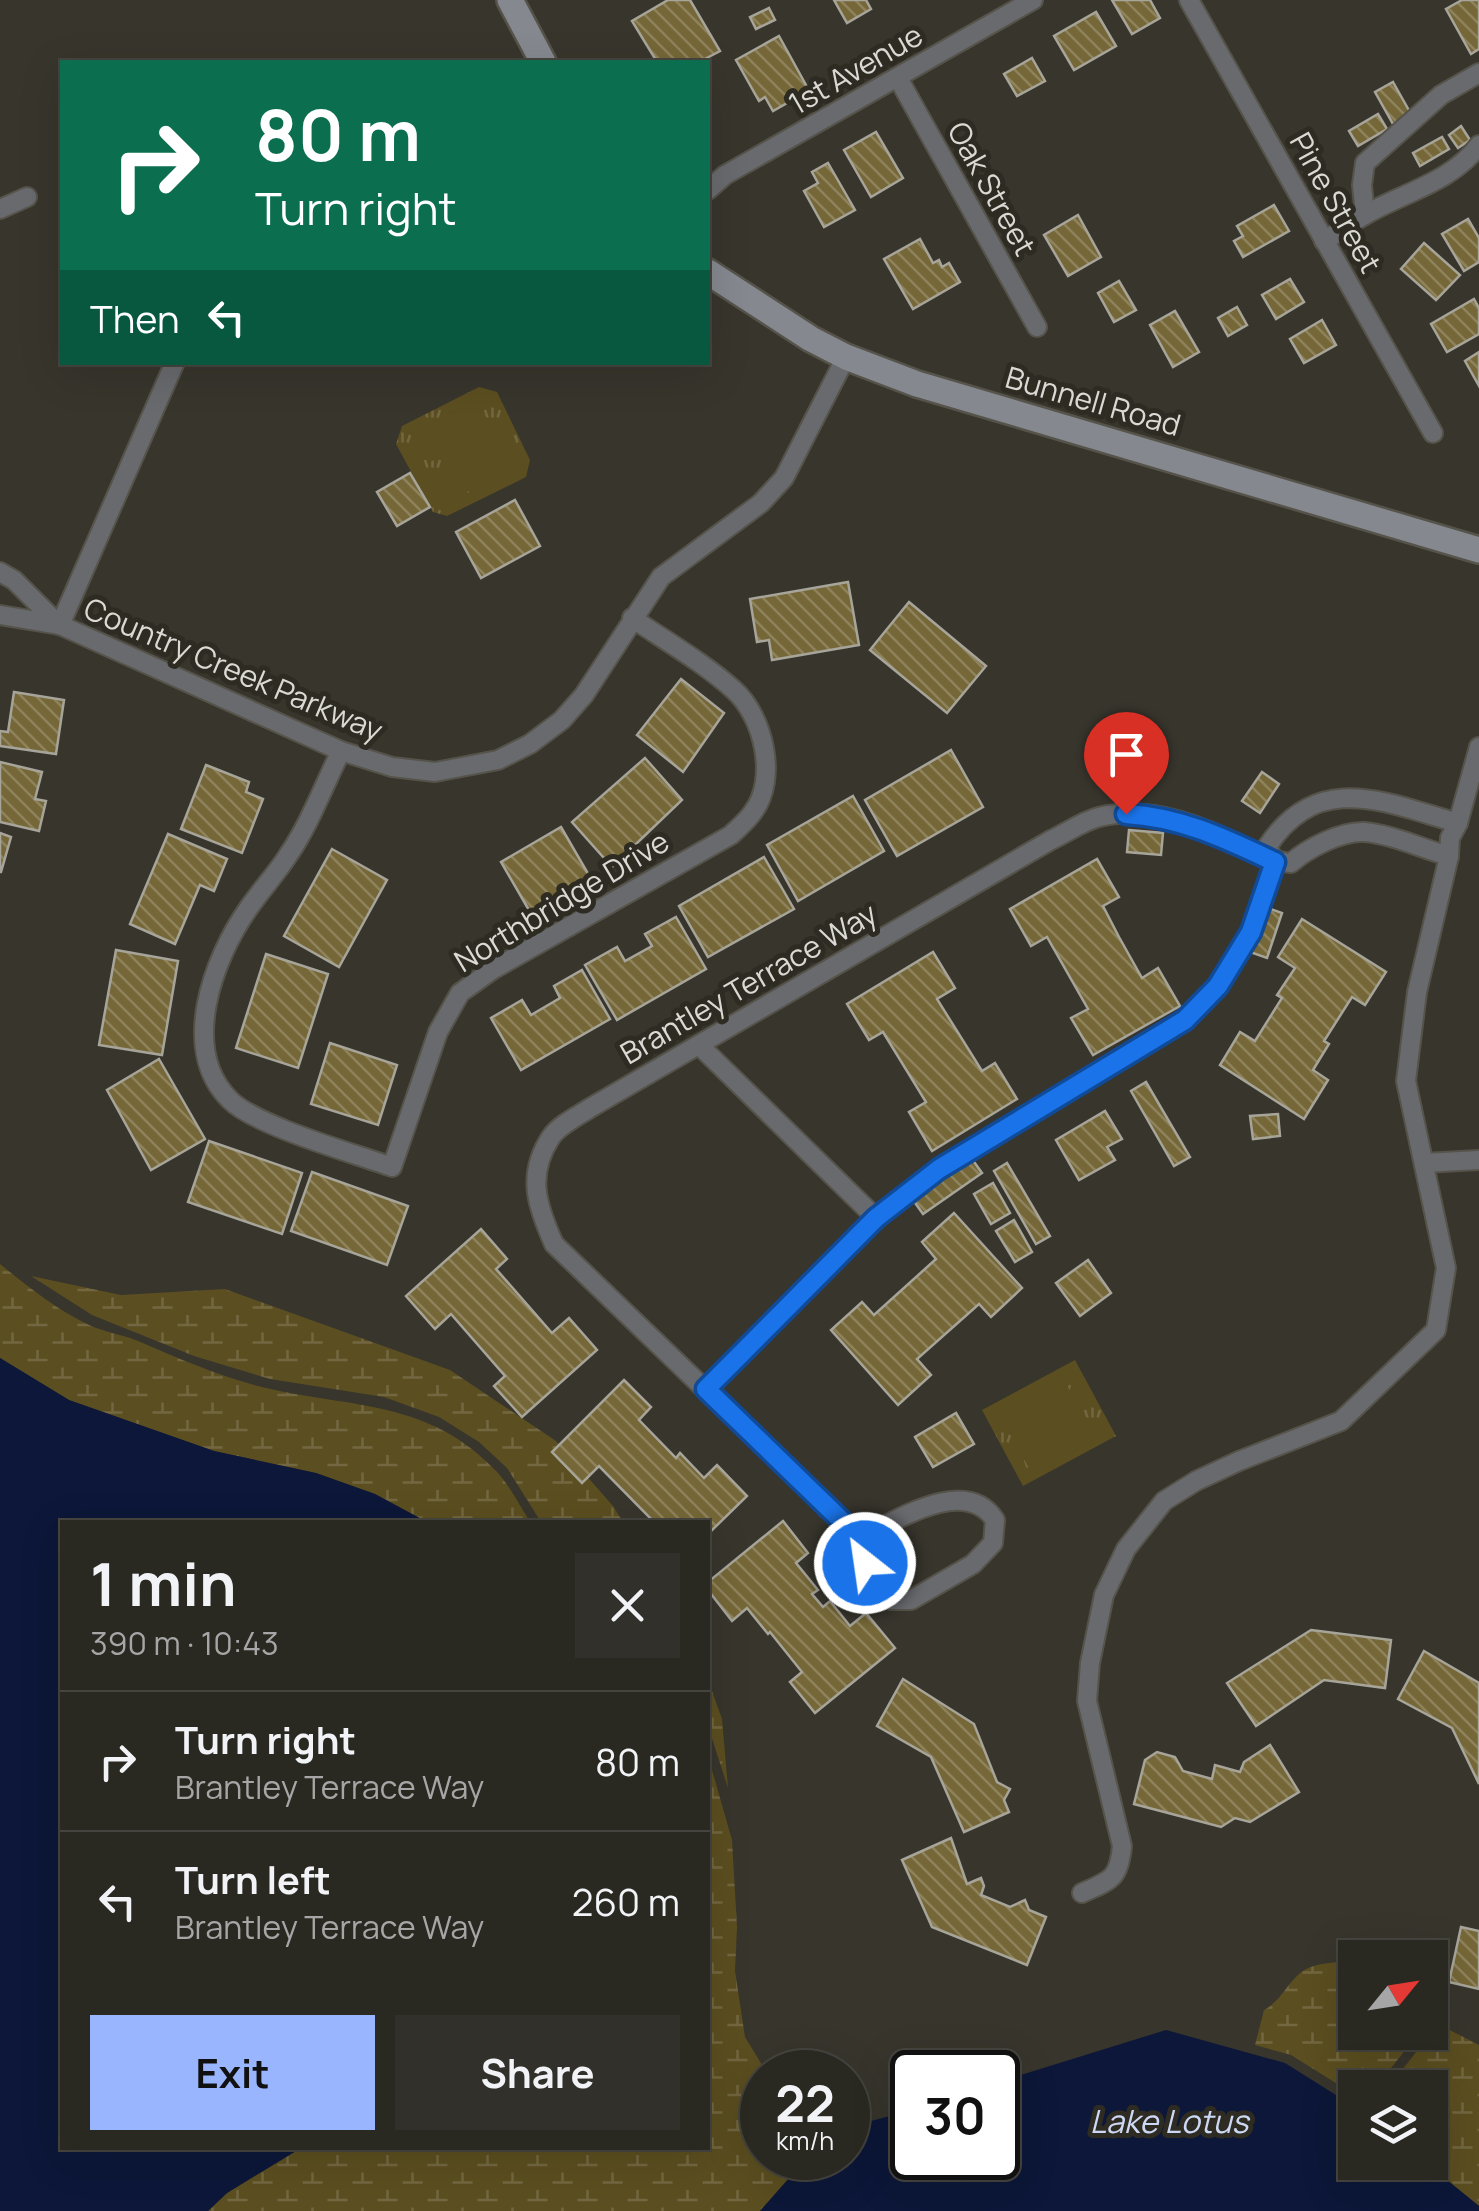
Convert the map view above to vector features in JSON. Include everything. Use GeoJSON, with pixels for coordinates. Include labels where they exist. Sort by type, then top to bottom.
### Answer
{"type":"FeatureCollection","features":[{"type":"Feature","properties":{"kind":"main road"},"geometry":{"type":"LineString","coordinates":[[510,0],[542,60]]}},
{"type":"Feature","properties":{"kind":"main road","name":"Bunnell Road"},"geometry":{"type":"LineString","coordinates":[[710,273],[812,339],[846,357],[917,384],[1479,550]]}},
{"type":"Feature","properties":{"kind":"street","name":"1st Avenue"},"geometry":{"type":"LineString","coordinates":[[710,188],[724,176],[1033,0]]}},
{"type":"Feature","properties":{"kind":"street","name":"Pine Street"},"geometry":{"type":"LineString","coordinates":[[1189,0],[1433,433]]}},
{"type":"Feature","properties":{"kind":"street"},"geometry":{"type":"LineString","coordinates":[[1366,214],[1362,184],[1365,163],[1441,95],[1479,73]]}},
{"type":"Feature","properties":{"kind":"street","name":"Oak Street"},"geometry":{"type":"LineString","coordinates":[[898,78],[1037,327]]}},
{"type":"Feature","properties":{"kind":"street"},"geometry":{"type":"LineString","coordinates":[[1324,240],[1366,214],[1434,181],[1479,146]]}},
{"type":"Feature","properties":{"kind":"street"},"geometry":{"type":"LineString","coordinates":[[0,209],[27,197]]}},
{"type":"Feature","properties":{"kind":"street","name":"Country Creek Parkway"},"geometry":{"type":"LineString","coordinates":[[0,615],[60,626],[341,752],[392,767],[434,772],[498,760],[530,744],[562,720],[584,695],[661,577],[761,503],[784,478],[846,357]]}},
{"type":"Feature","properties":{"kind":"street"},"geometry":{"type":"LineString","coordinates":[[60,626],[174,365]]}},
{"type":"Feature","properties":{"kind":"street","name":"Country Creek Parkway"},"geometry":{"type":"LineString","coordinates":[[0,572],[14,580],[60,626]]}},
{"type":"Feature","properties":{"kind":"street","name":"Northbridge Drive"},"geometry":{"type":"LineString","coordinates":[[341,752],[290,852],[246,912],[224,952],[206,1003],[204,1046],[214,1078],[230,1101],[258,1118],[392,1167],[438,1032],[460,994],[492,970],[731,835],[754,811],[763,790],[765,750],[755,722],[737,692],[632,618]]}},
{"type":"Feature","properties":{"kind":"street"},"geometry":{"type":"LineString","coordinates":[[1082,1892],[1107,1883],[1120,1868],[1122,1846],[1087,1702],[1090,1663],[1104,1595],[1126,1549],[1164,1500],[1239,1460],[1341,1421],[1436,1330],[1446,1268],[1406,1081],[1417,992],[1450,838],[1479,747]]}},
{"type":"Feature","properties":{"kind":"street"},"geometry":{"type":"LineString","coordinates":[[706,1389],[876,1218],[939,1169],[1185,1020],[1218,986],[1251,932],[1275,862],[1267,847],[1277,832],[1310,806],[1338,796],[1375,800],[1458,822]]}},
{"type":"Feature","properties":{"kind":"street","name":"Brantley Terrace Way"},"geometry":{"type":"LineString","coordinates":[[853,1542],[952,1499],[966,1499],[990,1511],[996,1530],[992,1544],[972,1564],[911,1600],[891,1600],[877,1584],[853,1542],[841,1520],[554,1244],[537,1207],[536,1172],[552,1134],[699,1044],[1050,840],[1097,817],[1158,816],[1208,830],[1275,862]]}},
{"type":"Feature","properties":{"kind":"street"},"geometry":{"type":"LineString","coordinates":[[1275,862],[1292,863],[1336,838],[1363,832],[1449,856]]}},
{"type":"Feature","properties":{"kind":"street"},"geometry":{"type":"LineString","coordinates":[[699,1044],[876,1218]]}},
{"type":"Feature","properties":{"kind":"street"},"geometry":{"type":"LineString","coordinates":[[1424,1163],[1479,1160]]}},
{"type":"Feature","properties":{"kind":"green space"},"geometry":{"type":"Polygon","coordinates":[[[479,387],[497,392],[530,460],[526,477],[447,516],[433,512],[396,444],[402,426],[479,387]]]}},
{"type":"Feature","properties":{"kind":"green space"},"geometry":{"type":"Polygon","coordinates":[[[478,401],[492,431],[428,463],[413,433],[478,401]]]}},
{"type":"Feature","properties":{"kind":"green space"},"geometry":{"type":"Polygon","coordinates":[[[497,440],[511,470],[447,502],[432,472],[497,440]]]}},
{"type":"Feature","properties":{"kind":"green space"},"geometry":{"type":"Polygon","coordinates":[[[0,1264],[53,1304],[93,1327],[249,1384],[389,1410],[445,1431],[497,1472],[529,1520],[423,1520],[375,1494],[316,1473],[214,1451],[69,1400],[0,1358],[0,1264]]]}},
{"type":"Feature","properties":{"kind":"green space"},"geometry":{"type":"Polygon","coordinates":[[[31,1276],[121,1295],[225,1289],[450,1370],[556,1441],[622,1520],[540,1520],[507,1468],[479,1442],[439,1417],[384,1397],[270,1379],[194,1356],[92,1315],[31,1276]]]}},
{"type":"Feature","properties":{"kind":"green space"},"geometry":{"type":"Polygon","coordinates":[[[1075,1360],[1116,1436],[1023,1486],[982,1410],[1075,1360]]]}},
{"type":"Feature","properties":{"kind":"green space"},"geometry":{"type":"Polygon","coordinates":[[[1061,1374],[1077,1404],[1013,1438],[997,1408],[1061,1374]]]}},
{"type":"Feature","properties":{"kind":"green space"},"geometry":{"type":"Polygon","coordinates":[[[1080,1410],[1096,1440],[1032,1474],[1016,1444],[1080,1410]]]}},
{"type":"Feature","properties":{"kind":"green space"},"geometry":{"type":"Polygon","coordinates":[[[710,1686],[722,1719],[728,1788],[710,1732],[710,1686]]]}},
{"type":"Feature","properties":{"kind":"green space"},"geometry":{"type":"Polygon","coordinates":[[[710,1763],[732,1840],[737,1927],[735,1971],[745,2037],[753,2050],[740,2050],[740,2180],[787,2180],[760,2211],[208,2211],[227,2193],[298,2150],[710,2150],[710,1763]]]}},
{"type":"Feature","properties":{"kind":"green space"},"geometry":{"type":"Polygon","coordinates":[[[1338,1963],[1338,2050],[1405,2050],[1389,2070],[1338,2070],[1338,2084],[1291,2055],[1255,2045],[1264,2010],[1299,1974],[1318,1965],[1338,1963]]]}},
{"type":"Feature","properties":{"kind":"green space"},"geometry":{"type":"Polygon","coordinates":[[[1448,2029],[1479,2045],[1479,2206],[1447,2180],[1448,2070],[1402,2070],[1418,2050],[1448,2050],[1448,2029]]]}},
{"type":"Feature","properties":{"kind":"water"},"geometry":{"type":"Polygon","coordinates":[[[0,1358],[69,1400],[214,1451],[316,1473],[375,1494],[423,1520],[60,1520],[60,2150],[298,2150],[227,2193],[208,2211],[0,2211],[0,1358]]]}},
{"type":"Feature","properties":{"kind":"water","name":"Lake Lotus"},"geometry":{"type":"Polygon","coordinates":[[[1166,2030],[1285,2063],[1338,2096],[1338,2180],[1447,2180],[1479,2206],[1479,2211],[760,2211],[787,2180],[870,2180],[870,2121],[890,2116],[890,2180],[1020,2180],[1020,2075],[1166,2030]]]}},
{"type":"Feature","properties":{"kind":"building"},"geometry":{"type":"Polygon","coordinates":[[[668,0],[690,0],[720,51],[703,60],[656,60],[632,21],[668,0]]]}},
{"type":"Feature","properties":{"kind":"building"},"geometry":{"type":"Polygon","coordinates":[[[834,0],[866,0],[871,9],[847,23],[834,0]]]}},
{"type":"Feature","properties":{"kind":"building"},"geometry":{"type":"Polygon","coordinates":[[[1112,0],[1150,0],[1160,18],[1132,34],[1112,0]]]}},
{"type":"Feature","properties":{"kind":"building"},"geometry":{"type":"Polygon","coordinates":[[[1462,0],[1479,0],[1479,49],[1471,54],[1446,9],[1462,0]]]}},
{"type":"Feature","properties":{"kind":"building"},"geometry":{"type":"Polygon","coordinates":[[[769,8],[775,20],[756,29],[750,17],[769,8]]]}},
{"type":"Feature","properties":{"kind":"building"},"geometry":{"type":"Polygon","coordinates":[[[1096,12],[1116,46],[1074,70],[1054,36],[1096,12]]]}},
{"type":"Feature","properties":{"kind":"building"},"geometry":{"type":"Polygon","coordinates":[[[779,36],[817,105],[804,113],[796,98],[773,111],[765,97],[759,101],[736,60],[779,36]]]}},
{"type":"Feature","properties":{"kind":"building"},"geometry":{"type":"Polygon","coordinates":[[[1032,58],[1045,81],[1017,96],[1004,74],[1032,58]]]}},
{"type":"Feature","properties":{"kind":"building"},"geometry":{"type":"Polygon","coordinates":[[[1393,82],[1411,114],[1393,124],[1375,92],[1393,82]]]}},
{"type":"Feature","properties":{"kind":"building"},"geometry":{"type":"Polygon","coordinates":[[[1378,114],[1387,129],[1358,146],[1349,131],[1378,114]]]}},
{"type":"Feature","properties":{"kind":"building"},"geometry":{"type":"Polygon","coordinates":[[[1461,126],[1470,140],[1458,148],[1449,135],[1461,126]]]}},
{"type":"Feature","properties":{"kind":"building"},"geometry":{"type":"Polygon","coordinates":[[[876,132],[903,178],[871,197],[844,150],[876,132]]]}},
{"type":"Feature","properties":{"kind":"building"},"geometry":{"type":"Polygon","coordinates":[[[1442,137],[1449,149],[1420,166],[1413,153],[1442,137]]]}},
{"type":"Feature","properties":{"kind":"building"},"geometry":{"type":"Polygon","coordinates":[[[828,163],[855,210],[824,227],[804,191],[818,183],[812,172],[828,163]]]}},
{"type":"Feature","properties":{"kind":"building"},"geometry":{"type":"Polygon","coordinates":[[[1274,205],[1289,231],[1243,257],[1234,241],[1243,236],[1237,226],[1274,205]]]}},
{"type":"Feature","properties":{"kind":"building"},"geometry":{"type":"Polygon","coordinates":[[[1078,215],[1101,257],[1068,276],[1044,235],[1078,215]]]}},
{"type":"Feature","properties":{"kind":"building"},"geometry":{"type":"Polygon","coordinates":[[[1468,219],[1479,238],[1479,262],[1464,271],[1442,234],[1468,219]]]}},
{"type":"Feature","properties":{"kind":"building"},"geometry":{"type":"Polygon","coordinates":[[[920,239],[933,263],[939,260],[942,267],[949,263],[960,282],[913,309],[884,259],[920,239]]]}},
{"type":"Feature","properties":{"kind":"building"},"geometry":{"type":"Polygon","coordinates":[[[1424,243],[1460,275],[1436,300],[1401,269],[1424,243]]]}},
{"type":"Feature","properties":{"kind":"building"},"geometry":{"type":"Polygon","coordinates":[[[1290,279],[1304,302],[1276,319],[1262,295],[1290,279]]]}},
{"type":"Feature","properties":{"kind":"building"},"geometry":{"type":"Polygon","coordinates":[[[1119,281],[1136,310],[1114,322],[1098,293],[1119,281]]]}},
{"type":"Feature","properties":{"kind":"building"},"geometry":{"type":"Polygon","coordinates":[[[1474,299],[1479,308],[1479,334],[1447,352],[1431,324],[1474,299]]]}},
{"type":"Feature","properties":{"kind":"building"},"geometry":{"type":"Polygon","coordinates":[[[1237,307],[1247,325],[1228,336],[1218,318],[1237,307]]]}},
{"type":"Feature","properties":{"kind":"building"},"geometry":{"type":"Polygon","coordinates":[[[1175,311],[1199,352],[1173,367],[1150,325],[1175,311]]]}},
{"type":"Feature","properties":{"kind":"building"},"geometry":{"type":"Polygon","coordinates":[[[1322,320],[1336,345],[1304,363],[1290,339],[1322,320]]]}},
{"type":"Feature","properties":{"kind":"building"},"geometry":{"type":"Polygon","coordinates":[[[1479,352],[1479,386],[1465,361],[1479,352]]]}},
{"type":"Feature","properties":{"kind":"building"},"geometry":{"type":"Polygon","coordinates":[[[410,473],[430,507],[397,526],[377,492],[410,473]]]}},
{"type":"Feature","properties":{"kind":"building"},"geometry":{"type":"Polygon","coordinates":[[[515,500],[540,546],[481,578],[456,532],[515,500]]]}},
{"type":"Feature","properties":{"kind":"building"},"geometry":{"type":"Polygon","coordinates":[[[848,582],[859,645],[772,660],[769,640],[757,642],[750,599],[848,582]]]}},
{"type":"Feature","properties":{"kind":"building"},"geometry":{"type":"Polygon","coordinates":[[[909,602],[986,666],[947,713],[870,650],[909,602]]]}},
{"type":"Feature","properties":{"kind":"building"},"geometry":{"type":"Polygon","coordinates":[[[681,679],[724,713],[683,772],[637,735],[681,679]]]}},
{"type":"Feature","properties":{"kind":"building"},"geometry":{"type":"Polygon","coordinates":[[[14,692],[64,700],[56,754],[0,746],[0,731],[8,732],[14,692]]]}},
{"type":"Feature","properties":{"kind":"building"},"geometry":{"type":"Polygon","coordinates":[[[951,750],[983,807],[897,856],[865,800],[951,750]]]}},
{"type":"Feature","properties":{"kind":"building"},"geometry":{"type":"Polygon","coordinates":[[[645,758],[682,800],[612,867],[572,822],[645,758]]]}},
{"type":"Feature","properties":{"kind":"building"},"geometry":{"type":"Polygon","coordinates":[[[0,762],[42,772],[35,799],[46,801],[39,831],[0,822],[0,762]]]}},
{"type":"Feature","properties":{"kind":"building"},"geometry":{"type":"Polygon","coordinates":[[[206,765],[249,782],[246,792],[263,799],[242,853],[181,829],[206,765]]]}},
{"type":"Feature","properties":{"kind":"building"},"geometry":{"type":"Polygon","coordinates":[[[1262,772],[1279,784],[1260,813],[1242,801],[1262,772]]]}},
{"type":"Feature","properties":{"kind":"building"},"geometry":{"type":"Polygon","coordinates":[[[853,796],[884,851],[798,901],[767,845],[853,796]]]}},
{"type":"Feature","properties":{"kind":"building"},"geometry":{"type":"Polygon","coordinates":[[[561,827],[590,877],[530,912],[501,862],[561,827]]]}},
{"type":"Feature","properties":{"kind":"building"},"geometry":{"type":"Polygon","coordinates":[[[1129,830],[1163,833],[1161,855],[1127,852],[1129,830]]]}},
{"type":"Feature","properties":{"kind":"building"},"geometry":{"type":"Polygon","coordinates":[[[0,833],[11,837],[1,872],[0,872],[0,833]]]}},
{"type":"Feature","properties":{"kind":"building"},"geometry":{"type":"Polygon","coordinates":[[[168,834],[227,859],[214,891],[200,885],[175,944],[130,924],[168,834]]]}},
{"type":"Feature","properties":{"kind":"building"},"geometry":{"type":"Polygon","coordinates":[[[332,849],[387,880],[339,967],[284,936],[332,849]]]}},
{"type":"Feature","properties":{"kind":"building"},"geometry":{"type":"Polygon","coordinates":[[[764,857],[794,909],[708,957],[679,906],[764,857]]]}},
{"type":"Feature","properties":{"kind":"building"},"geometry":{"type":"Polygon","coordinates":[[[1097,859],[1119,897],[1103,906],[1142,978],[1158,968],[1180,1006],[1093,1055],[1071,1018],[1088,1009],[1047,937],[1031,946],[1010,909],[1097,859]]]}},
{"type":"Feature","properties":{"kind":"building"},"geometry":{"type":"Polygon","coordinates":[[[1265,907],[1282,913],[1267,958],[1250,952],[1265,907]]]}},
{"type":"Feature","properties":{"kind":"building"},"geometry":{"type":"Polygon","coordinates":[[[676,917],[706,969],[617,1020],[585,965],[617,947],[625,961],[652,946],[645,934],[676,917]]]}},
{"type":"Feature","properties":{"kind":"building"},"geometry":{"type":"Polygon","coordinates":[[[1302,919],[1386,972],[1365,1005],[1352,997],[1324,1041],[1329,1044],[1313,1070],[1328,1080],[1304,1119],[1220,1065],[1240,1032],[1255,1041],[1282,998],[1277,995],[1295,968],[1278,957],[1302,919]]]}},
{"type":"Feature","properties":{"kind":"building"},"geometry":{"type":"Polygon","coordinates":[[[116,950],[178,961],[162,1055],[99,1045],[116,950]]]}},
{"type":"Feature","properties":{"kind":"building"},"geometry":{"type":"Polygon","coordinates":[[[933,952],[955,988],[937,999],[982,1071],[995,1063],[1017,1099],[932,1151],[909,1112],[926,1102],[883,1032],[869,1040],[847,1004],[933,952]]]}},
{"type":"Feature","properties":{"kind":"building"},"geometry":{"type":"Polygon","coordinates":[[[266,954],[328,974],[298,1068],[236,1048],[266,954]]]}},
{"type":"Feature","properties":{"kind":"building"},"geometry":{"type":"Polygon","coordinates":[[[582,970],[610,1019],[521,1070],[491,1018],[522,1000],[531,1015],[560,998],[554,986],[582,970]]]}},
{"type":"Feature","properties":{"kind":"building"},"geometry":{"type":"Polygon","coordinates":[[[330,1043],[397,1065],[378,1125],[311,1104],[330,1043]]]}},
{"type":"Feature","properties":{"kind":"building"},"geometry":{"type":"Polygon","coordinates":[[[159,1059],[205,1139],[151,1170],[107,1090],[159,1059]]]}},
{"type":"Feature","properties":{"kind":"building"},"geometry":{"type":"Polygon","coordinates":[[[1146,1082],[1190,1157],[1174,1166],[1131,1091],[1146,1082]]]}},
{"type":"Feature","properties":{"kind":"building"},"geometry":{"type":"Polygon","coordinates":[[[1105,1111],[1122,1139],[1107,1147],[1115,1160],[1079,1180],[1056,1140],[1105,1111]]]}},
{"type":"Feature","properties":{"kind":"building"},"geometry":{"type":"Polygon","coordinates":[[[1278,1114],[1280,1136],[1253,1139],[1250,1116],[1278,1114]]]}},
{"type":"Feature","properties":{"kind":"building"},"geometry":{"type":"Polygon","coordinates":[[[209,1141],[302,1173],[282,1234],[188,1202],[209,1141]]]}},
{"type":"Feature","properties":{"kind":"building"},"geometry":{"type":"Polygon","coordinates":[[[972,1159],[982,1173],[923,1214],[913,1200],[972,1159]]]}},
{"type":"Feature","properties":{"kind":"building"},"geometry":{"type":"Polygon","coordinates":[[[1007,1163],[1050,1236],[1036,1244],[994,1171],[1007,1163]]]}},
{"type":"Feature","properties":{"kind":"building"},"geometry":{"type":"Polygon","coordinates":[[[312,1172],[408,1206],[387,1265],[291,1231],[312,1172]]]}},
{"type":"Feature","properties":{"kind":"building"},"geometry":{"type":"Polygon","coordinates":[[[993,1183],[1010,1213],[991,1224],[974,1194],[993,1183]]]}},
{"type":"Feature","properties":{"kind":"building"},"geometry":{"type":"Polygon","coordinates":[[[954,1213],[1022,1288],[991,1317],[979,1304],[917,1359],[931,1375],[898,1405],[831,1330],[862,1302],[874,1315],[936,1259],[922,1242],[954,1213]]]}},
{"type":"Feature","properties":{"kind":"building"},"geometry":{"type":"Polygon","coordinates":[[[1014,1220],[1032,1252],[1015,1262],[996,1231],[1014,1220]]]}},
{"type":"Feature","properties":{"kind":"building"},"geometry":{"type":"Polygon","coordinates":[[[481,1229],[507,1259],[496,1269],[552,1333],[569,1318],[597,1350],[522,1417],[494,1386],[505,1376],[451,1314],[435,1329],[406,1296],[481,1229]]]}},
{"type":"Feature","properties":{"kind":"building"},"geometry":{"type":"Polygon","coordinates":[[[1088,1260],[1111,1293],[1080,1316],[1056,1283],[1088,1260]]]}},
{"type":"Feature","properties":{"kind":"building"},"geometry":{"type":"Polygon","coordinates":[[[624,1380],[651,1407],[639,1420],[676,1458],[680,1453],[704,1478],[717,1465],[747,1496],[710,1532],[710,1520],[652,1520],[599,1466],[582,1483],[552,1452],[624,1380]]]}},
{"type":"Feature","properties":{"kind":"building"},"geometry":{"type":"Polygon","coordinates":[[[956,1413],[974,1444],[933,1467],[915,1437],[956,1413]]]}},
{"type":"Feature","properties":{"kind":"building"},"geometry":{"type":"Polygon","coordinates":[[[783,1521],[808,1553],[796,1563],[818,1590],[812,1594],[823,1607],[830,1601],[850,1626],[866,1613],[895,1648],[815,1713],[790,1682],[802,1672],[747,1608],[732,1621],[710,1593],[710,1580],[783,1521]]]}},
{"type":"Feature","properties":{"kind":"building"},"geometry":{"type":"Polygon","coordinates":[[[1311,1630],[1391,1640],[1385,1688],[1324,1680],[1256,1726],[1227,1683],[1311,1630]]]}},
{"type":"Feature","properties":{"kind":"building"},"geometry":{"type":"Polygon","coordinates":[[[1424,1651],[1479,1683],[1479,1784],[1452,1728],[1398,1699],[1424,1651]]]}},
{"type":"Feature","properties":{"kind":"building"},"geometry":{"type":"Polygon","coordinates":[[[903,1679],[974,1724],[997,1782],[1010,1789],[1004,1800],[1009,1812],[964,1832],[931,1757],[877,1726],[903,1679]]]}},
{"type":"Feature","properties":{"kind":"building"},"geometry":{"type":"Polygon","coordinates":[[[1270,1745],[1299,1792],[1250,1822],[1235,1818],[1221,1827],[1134,1804],[1145,1760],[1157,1752],[1175,1757],[1183,1771],[1212,1779],[1215,1765],[1240,1772],[1244,1762],[1270,1745]]]}},
{"type":"Feature","properties":{"kind":"building"},"geometry":{"type":"Polygon","coordinates":[[[951,1838],[967,1884],[981,1878],[981,1895],[1010,1907],[1025,1900],[1029,1910],[1046,1917],[1027,1965],[932,1927],[902,1860],[951,1838]]]}},
{"type":"Feature","properties":{"kind":"building"},"geometry":{"type":"Polygon","coordinates":[[[1461,1927],[1479,1931],[1479,1989],[1449,1982],[1461,1927]]]}},
{"type":"Feature","properties":{"kind":"route"},"geometry":{"type":"LineString","coordinates":[[865,1563],[841,1520],[706,1389],[876,1218],[939,1169],[1185,1020],[1218,986],[1251,932],[1275,862],[1208,830],[1158,816],[1126,814]]}}]}
